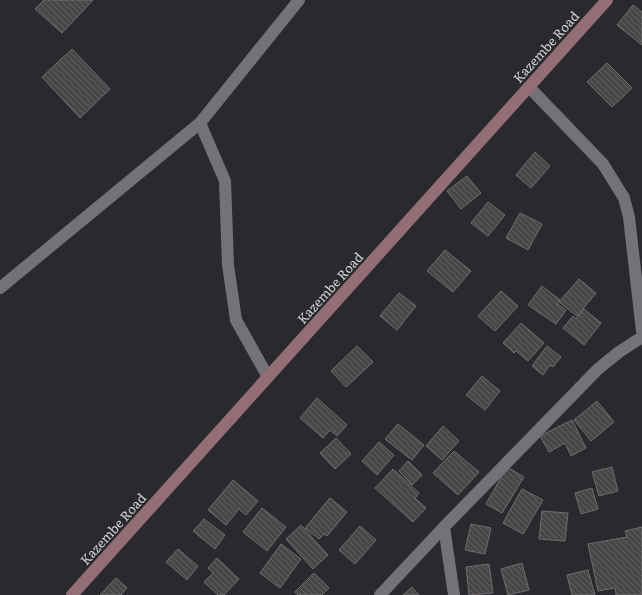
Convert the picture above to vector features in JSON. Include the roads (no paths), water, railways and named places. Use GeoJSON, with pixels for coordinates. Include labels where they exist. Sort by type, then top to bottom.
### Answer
{"type":"FeatureCollection","features":[{"type":"Feature","properties":{"kind":"main road","name":"Kazembe Road"},"geometry":{"type":"LineString","coordinates":[[72,595],[607,0]]}},
{"type":"Feature","properties":{"kind":"street"},"geometry":{"type":"LineString","coordinates":[[0,288],[200,123],[300,0]]}},
{"type":"Feature","properties":{"kind":"street"},"geometry":{"type":"LineString","coordinates":[[529,87],[603,164],[624,198],[629,216],[642,331]]}},
{"type":"Feature","properties":{"kind":"street"},"geometry":{"type":"LineString","coordinates":[[200,123],[225,181],[228,266],[236,320],[268,377]]}},
{"type":"Feature","properties":{"kind":"street"},"geometry":{"type":"LineString","coordinates":[[380,595],[598,369],[619,352],[642,337]]}},
{"type":"Feature","properties":{"kind":"street"},"geometry":{"type":"LineString","coordinates":[[444,527],[454,595]]}}]}
